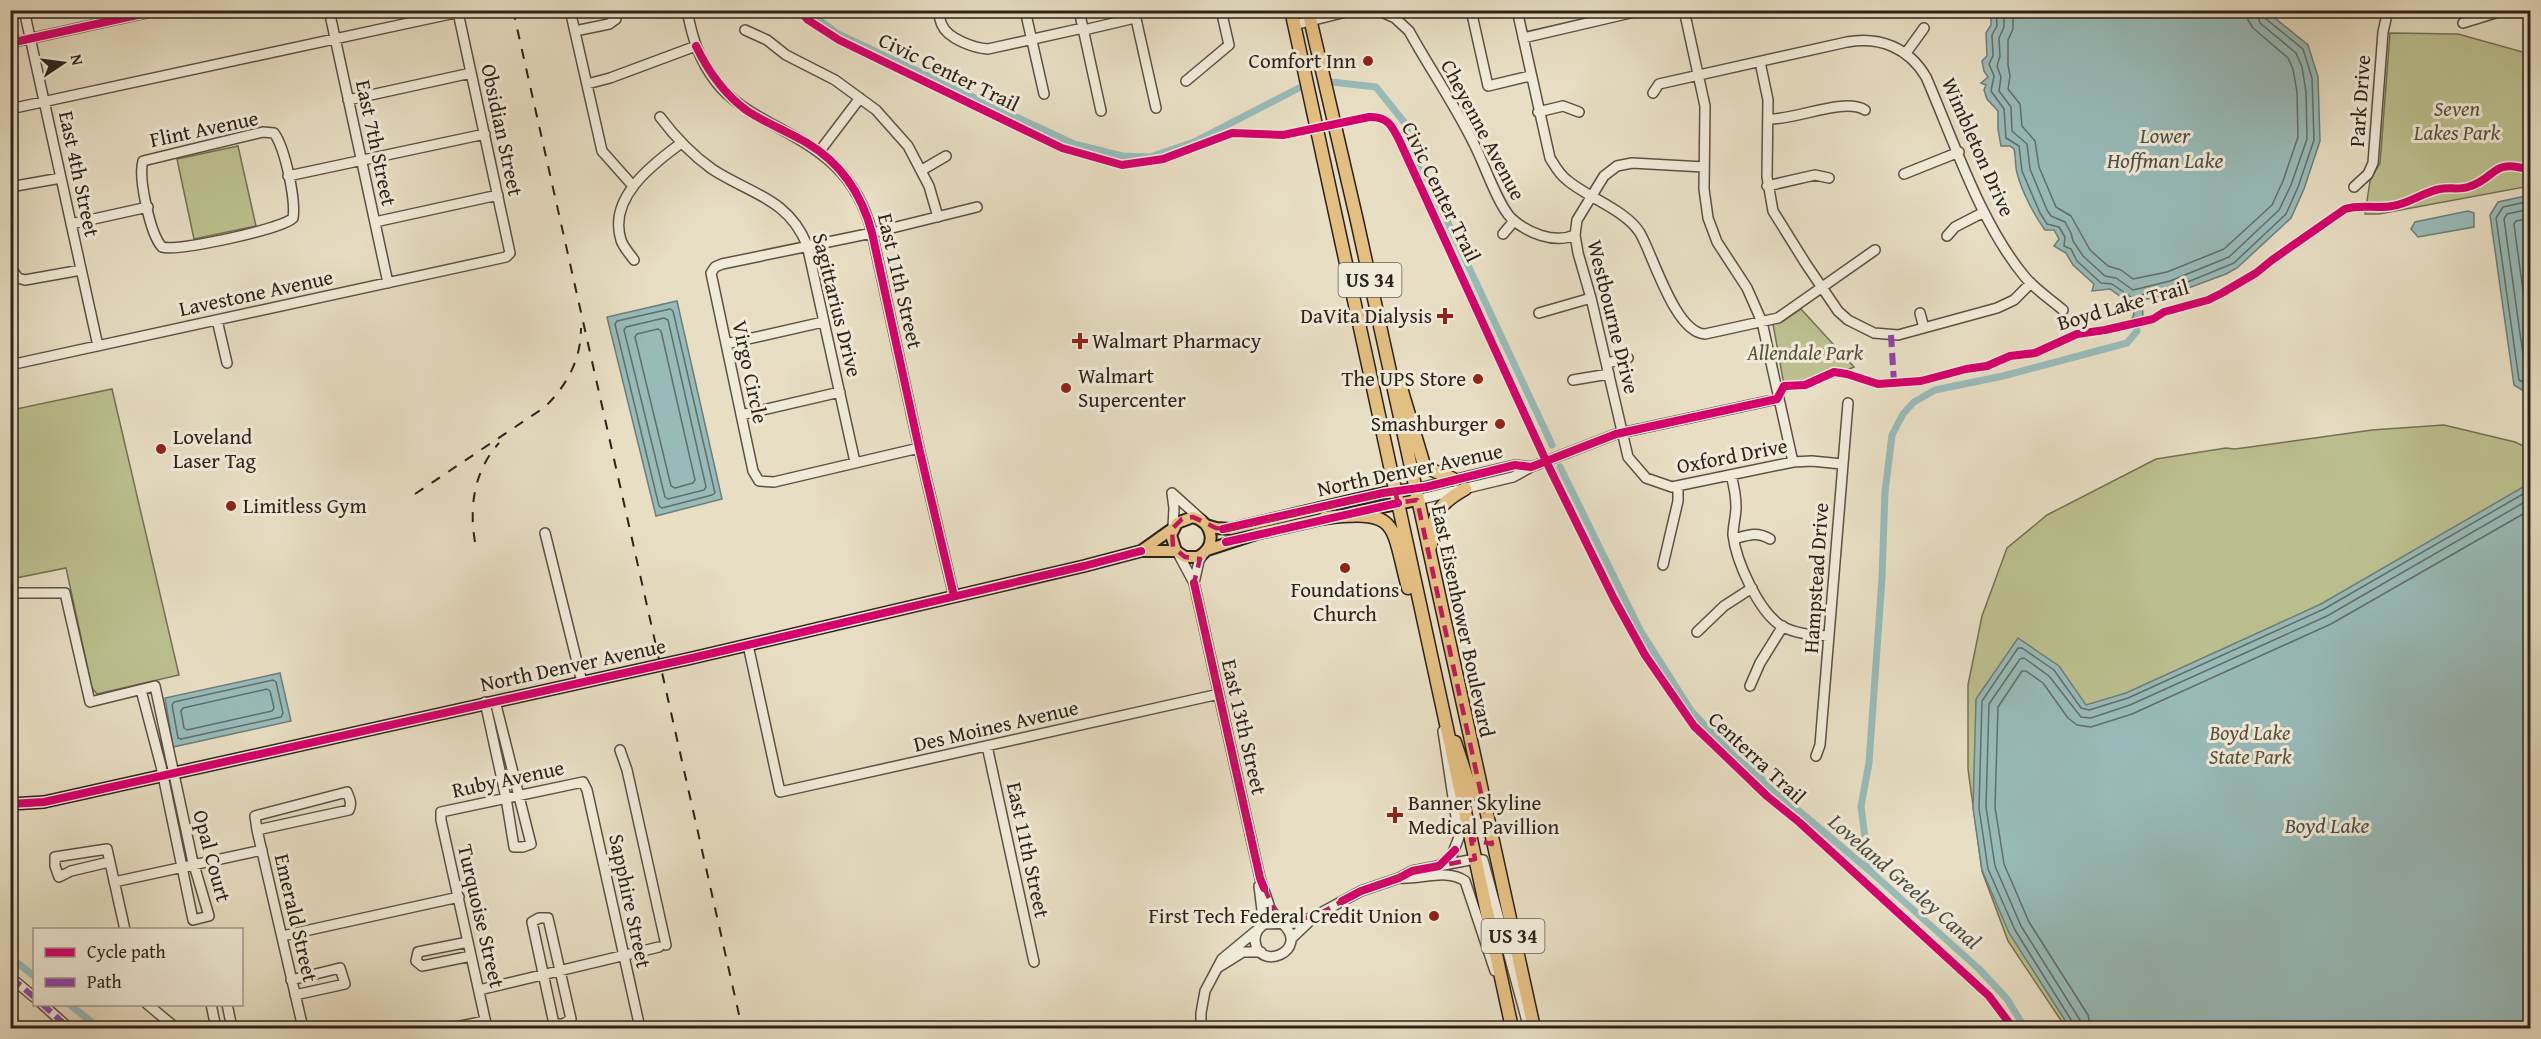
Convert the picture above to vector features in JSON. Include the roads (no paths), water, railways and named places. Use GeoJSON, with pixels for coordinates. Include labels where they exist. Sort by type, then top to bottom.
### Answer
{"type":"FeatureCollection","features":[{"type":"Feature","properties":{"kind":"highway","name":"East Eisenhower Boulevard"},"geometry":{"type":"LineString","coordinates":[[1291,10],[1512,1027]]}},
{"type":"Feature","properties":{"kind":"highway","name":"East Eisenhower Boulevard"},"geometry":{"type":"LineString","coordinates":[[1309,16],[1391,378],[1532,1029]]}},
{"type":"Feature","properties":{"kind":"highway"},"geometry":{"type":"LineString","coordinates":[[1391,378],[1399,382],[1424,465],[1430,470],[1455,480]]}},
{"type":"Feature","properties":{"kind":"highway"},"geometry":{"type":"LineString","coordinates":[[1438,599],[1431,549],[1433,522],[1444,502],[1465,489]]}},
{"type":"Feature","properties":{"kind":"highway"},"geometry":{"type":"LineString","coordinates":[[1325,519],[1367,516],[1380,519],[1391,528],[1442,708],[1467,772],[1483,840],[1486,844],[1492,844]]}},
{"type":"Feature","properties":{"kind":"main road","name":"North Denver Avenue"},"geometry":{"type":"LineString","coordinates":[[1205,523],[1216,528],[1231,529],[1416,495]]}},
{"type":"Feature","properties":{"kind":"main road","name":"North Denver Avenue"},"geometry":{"type":"LineString","coordinates":[[1205,552],[1256,534],[1325,519],[1397,497]]}},
{"type":"Feature","properties":{"kind":"main road"},"geometry":{"type":"LineString","coordinates":[[1187,518],[1205,523],[1211,540],[1205,552],[1191,558],[1178,553],[1171,541],[1173,528],[1187,518]]}},
{"type":"Feature","properties":{"kind":"main road","name":"North Denver Avenue"},"geometry":{"type":"LineString","coordinates":[[1141,551],[1173,528]]}},
{"type":"Feature","properties":{"kind":"main road","name":"North Denver Avenue"},"geometry":{"type":"LineString","coordinates":[[10,804],[36,803],[748,645],[1141,551],[1178,553]]}},
{"type":"Feature","properties":{"kind":"street","name":"East 4th Street"},"geometry":{"type":"LineString","coordinates":[[24,10],[98,346]]}},
{"type":"Feature","properties":{"kind":"street"},"geometry":{"type":"LineString","coordinates":[[10,43],[127,14],[160,10]]}},
{"type":"Feature","properties":{"kind":"street","name":"East 7th Street"},"geometry":{"type":"LineString","coordinates":[[328,10],[388,283]]}},
{"type":"Feature","properties":{"kind":"street"},"geometry":{"type":"LineString","coordinates":[[575,31],[609,24],[616,19],[616,10]]}},
{"type":"Feature","properties":{"kind":"street","name":"East 11th Street"},"geometry":{"type":"LineString","coordinates":[[687,10],[696,46],[709,71],[727,94],[747,110],[819,152],[837,167],[864,205],[954,596]]}},
{"type":"Feature","properties":{"kind":"street"},"geometry":{"type":"LineString","coordinates":[[939,10],[942,24],[948,34],[979,48],[988,49],[1084,29],[1135,14],[1156,108]]}},
{"type":"Feature","properties":{"kind":"street"},"geometry":{"type":"LineString","coordinates":[[1025,10],[1044,94]]}},
{"type":"Feature","properties":{"kind":"street"},"geometry":{"type":"LineString","coordinates":[[1079,10],[1101,111]]}},
{"type":"Feature","properties":{"kind":"street"},"geometry":{"type":"LineString","coordinates":[[1186,81],[1229,45],[1221,10]]}},
{"type":"Feature","properties":{"kind":"street"},"geometry":{"type":"LineString","coordinates":[[1294,25],[1309,16],[1354,10]]}},
{"type":"Feature","properties":{"kind":"street"},"geometry":{"type":"LineString","coordinates":[[1471,10],[1488,86],[1530,76]]}},
{"type":"Feature","properties":{"kind":"street"},"geometry":{"type":"LineString","coordinates":[[1517,10],[1550,158],[1564,178],[1629,220],[1639,231],[1663,287],[1685,321],[1696,332],[1705,334],[1778,318],[1875,250]]}},
{"type":"Feature","properties":{"kind":"street"},"geometry":{"type":"LineString","coordinates":[[1523,38],[1603,15],[1643,10]]}},
{"type":"Feature","properties":{"kind":"street"},"geometry":{"type":"LineString","coordinates":[[1684,10],[1706,120],[1705,204],[1712,230],[1724,256],[1747,288],[1761,322],[1793,462]]}},
{"type":"Feature","properties":{"kind":"street","name":"Park Drive"},"geometry":{"type":"LineString","coordinates":[[2354,187],[2368,174],[2373,163],[2383,32],[2388,10]]}},
{"type":"Feature","properties":{"kind":"street"},"geometry":{"type":"LineString","coordinates":[[2463,22],[2505,10]]}},
{"type":"Feature","properties":{"kind":"street"},"geometry":{"type":"LineString","coordinates":[[572,11],[602,151],[633,186]]}},
{"type":"Feature","properties":{"kind":"street","name":"Cheyenne Avenue"},"geometry":{"type":"LineString","coordinates":[[1382,11],[1395,18],[1409,32],[1474,143],[1503,207],[1514,221],[1547,237],[1567,238],[1575,235]]}},
{"type":"Feature","properties":{"kind":"street","name":"Obsidian Street"},"geometry":{"type":"LineString","coordinates":[[335,39],[457,14],[485,134],[509,255]]}},
{"type":"Feature","properties":{"kind":"street"},"geometry":{"type":"LineString","coordinates":[[1653,93],[1659,84],[1864,39],[1882,42],[1906,53],[1924,28]]}},
{"type":"Feature","properties":{"kind":"street"},"geometry":{"type":"LineString","coordinates":[[745,30],[768,40],[786,55],[835,80],[876,110],[896,131],[922,170],[938,217]]}},
{"type":"Feature","properties":{"kind":"street"},"geometry":{"type":"LineString","coordinates":[[10,109],[335,39]]}},
{"type":"Feature","properties":{"kind":"street"},"geometry":{"type":"LineString","coordinates":[[587,84],[610,78],[696,46]]}},
{"type":"Feature","properties":{"kind":"street","name":"Wimbleton Drive"},"geometry":{"type":"LineString","coordinates":[[1906,53],[1926,77],[1984,212],[2015,263],[2031,283],[2063,310]]}},
{"type":"Feature","properties":{"kind":"street"},"geometry":{"type":"LineString","coordinates":[[1760,62],[1767,92],[1769,119],[1767,186],[1773,211],[1779,224],[1843,316],[1869,332],[1891,335],[1997,308],[2013,300],[2031,283]]}},
{"type":"Feature","properties":{"kind":"street"},"geometry":{"type":"LineString","coordinates":[[348,100],[471,73]]}},
{"type":"Feature","properties":{"kind":"street"},"geometry":{"type":"LineString","coordinates":[[819,152],[861,98]]}},
{"type":"Feature","properties":{"kind":"street"},"geometry":{"type":"LineString","coordinates":[[1769,119],[1792,117],[1851,104],[1865,110]]}},
{"type":"Feature","properties":{"kind":"street"},"geometry":{"type":"LineString","coordinates":[[1538,112],[1563,106],[1579,112]]}},
{"type":"Feature","properties":{"kind":"street","name":"Sagittarius Drive"},"geometry":{"type":"LineString","coordinates":[[660,117],[680,144],[712,169],[784,209],[801,231],[807,245],[855,462]]}},
{"type":"Feature","properties":{"kind":"street","name":"Flint Avenue"},"geometry":{"type":"LineString","coordinates":[[148,207],[141,176],[143,161],[263,132],[274,133],[280,145],[288,176]]}},
{"type":"Feature","properties":{"kind":"street"},"geometry":{"type":"LineString","coordinates":[[71,224],[148,207],[154,237],[162,247],[175,249],[227,238],[283,225],[293,218],[294,210],[288,176],[485,134]]}},
{"type":"Feature","properties":{"kind":"street"},"geometry":{"type":"LineString","coordinates":[[634,260],[622,243],[618,218],[621,206],[633,186],[680,144]]}},
{"type":"Feature","properties":{"kind":"street"},"geometry":{"type":"LineString","coordinates":[[1904,174],[1959,152]]}},
{"type":"Feature","properties":{"kind":"street"},"geometry":{"type":"LineString","coordinates":[[922,170],[946,156]]}},
{"type":"Feature","properties":{"kind":"street","name":"Westbourne Drive"},"geometry":{"type":"LineString","coordinates":[[1622,433],[1610,374],[1575,235],[1577,220],[1590,196],[1608,171],[1623,164],[1704,167]]}},
{"type":"Feature","properties":{"kind":"street"},"geometry":{"type":"LineString","coordinates":[[1767,186],[1815,175],[1829,178]]}},
{"type":"Feature","properties":{"kind":"street"},"geometry":{"type":"LineString","coordinates":[[10,188],[61,178]]}},
{"type":"Feature","properties":{"kind":"street"},"geometry":{"type":"LineString","coordinates":[[375,222],[498,195]]}},
{"type":"Feature","properties":{"kind":"street","name":"Virgo Circle"},"geometry":{"type":"LineString","coordinates":[[919,448],[774,482],[759,481],[753,471],[712,281],[713,269],[722,264],[872,233],[977,207]]}},
{"type":"Feature","properties":{"kind":"street"},"geometry":{"type":"LineString","coordinates":[[1947,236],[1955,227],[1984,212]]}},
{"type":"Feature","properties":{"kind":"street"},"geometry":{"type":"LineString","coordinates":[[1503,234],[1514,221]]}},
{"type":"Feature","properties":{"kind":"street","name":"Lavestone Avenue"},"geometry":{"type":"LineString","coordinates":[[10,365],[509,255]]}},
{"type":"Feature","properties":{"kind":"street"},"geometry":{"type":"LineString","coordinates":[[10,267],[18,278],[25,280],[81,270]]}},
{"type":"Feature","properties":{"kind":"street"},"geometry":{"type":"LineString","coordinates":[[1539,313],[1591,298]]}},
{"type":"Feature","properties":{"kind":"street"},"geometry":{"type":"LineString","coordinates":[[1920,313],[1924,328]]}},
{"type":"Feature","properties":{"kind":"street"},"geometry":{"type":"LineString","coordinates":[[217,320],[227,363]]}},
{"type":"Feature","properties":{"kind":"street"},"geometry":{"type":"LineString","coordinates":[[726,344],[823,322]]}},
{"type":"Feature","properties":{"kind":"street"},"geometry":{"type":"LineString","coordinates":[[1607,363],[1628,358]]}},
{"type":"Feature","properties":{"kind":"street"},"geometry":{"type":"LineString","coordinates":[[1573,380],[1610,374]]}},
{"type":"Feature","properties":{"kind":"street"},"geometry":{"type":"LineString","coordinates":[[741,415],[840,392]]}},
{"type":"Feature","properties":{"kind":"street","name":"North Denver Avenue"},"geometry":{"type":"LineString","coordinates":[[1416,495],[1465,489],[1513,477],[1531,467],[1622,433],[1777,399]]}},
{"type":"Feature","properties":{"kind":"street","name":"Hampstead Drive"},"geometry":{"type":"LineString","coordinates":[[1815,756],[1820,745],[1848,403]]}},
{"type":"Feature","properties":{"kind":"street","name":"Oxford Drive"},"geometry":{"type":"LineString","coordinates":[[1622,433],[1628,457],[1641,474],[1659,484],[1678,486],[1793,462],[1842,464]]}},
{"type":"Feature","properties":{"kind":"street","name":"North Denver Avenue"},"geometry":{"type":"LineString","coordinates":[[1416,495],[1455,480],[1515,465],[1531,467]]}},
{"type":"Feature","properties":{"kind":"street"},"geometry":{"type":"LineString","coordinates":[[1731,475],[1736,506],[1734,539],[1752,588],[1766,610],[1783,627],[1800,633],[1829,636]]}},
{"type":"Feature","properties":{"kind":"street"},"geometry":{"type":"LineString","coordinates":[[1663,565],[1678,501],[1678,486]]}},
{"type":"Feature","properties":{"kind":"street"},"geometry":{"type":"LineString","coordinates":[[1173,528],[1172,493],[1205,523]]}},
{"type":"Feature","properties":{"kind":"street"},"geometry":{"type":"LineString","coordinates":[[545,532],[582,682]]}},
{"type":"Feature","properties":{"kind":"street"},"geometry":{"type":"LineString","coordinates":[[1734,539],[1752,534],[1762,534],[1770,539]]}},
{"type":"Feature","properties":{"kind":"street","name":"East 13th Street"},"geometry":{"type":"LineString","coordinates":[[1194,583],[1199,561],[1205,552]]}},
{"type":"Feature","properties":{"kind":"street","name":"East 13th Street"},"geometry":{"type":"LineString","coordinates":[[1178,553],[1194,583],[1260,878],[1270,908],[1281,924]]}},
{"type":"Feature","properties":{"kind":"street"},"geometry":{"type":"LineString","coordinates":[[1697,632],[1724,606],[1752,588]]}},
{"type":"Feature","properties":{"kind":"street"},"geometry":{"type":"LineString","coordinates":[[10,593],[65,593],[90,702],[141,690],[163,775],[183,868]]}},
{"type":"Feature","properties":{"kind":"street"},"geometry":{"type":"LineString","coordinates":[[1750,686],[1760,663],[1783,627]]}},
{"type":"Feature","properties":{"kind":"street","name":"Des Moines Avenue"},"geometry":{"type":"LineString","coordinates":[[748,645],[780,792],[1219,694]]}},
{"type":"Feature","properties":{"kind":"street","name":"Opal Court"},"geometry":{"type":"LineString","coordinates":[[141,690],[155,686],[182,818],[209,916],[193,920],[183,868]]}},
{"type":"Feature","properties":{"kind":"street"},"geometry":{"type":"LineString","coordinates":[[490,701],[519,795],[531,844],[523,848],[514,847],[490,701]]}},
{"type":"Feature","properties":{"kind":"street"},"geometry":{"type":"LineString","coordinates":[[1439,866],[1452,855],[1459,837],[1444,746],[1442,708]]}},
{"type":"Feature","properties":{"kind":"street","name":"East 11th Street"},"geometry":{"type":"LineString","coordinates":[[987,746],[1034,962]]}},
{"type":"Feature","properties":{"kind":"street"},"geometry":{"type":"LineString","coordinates":[[479,990],[663,946],[627,770],[620,750]]}},
{"type":"Feature","properties":{"kind":"street","name":"Ruby Avenue"},"geometry":{"type":"LineString","coordinates":[[441,812],[583,782]]}},
{"type":"Feature","properties":{"kind":"street","name":"Sapphire Street"},"geometry":{"type":"LineString","coordinates":[[583,782],[587,790],[640,1029]]}},
{"type":"Feature","properties":{"kind":"street","name":"Emerald Street"},"geometry":{"type":"LineString","coordinates":[[257,830],[350,810],[347,792],[255,816],[257,830],[303,1029]]}},
{"type":"Feature","properties":{"kind":"street","name":"Turquoise Street"},"geometry":{"type":"LineString","coordinates":[[441,812],[486,1025]]}},
{"type":"Feature","properties":{"kind":"street"},"geometry":{"type":"LineString","coordinates":[[109,862],[71,871],[60,877],[55,866],[55,857],[106,849],[125,928]]}},
{"type":"Feature","properties":{"kind":"street"},"geometry":{"type":"LineString","coordinates":[[114,882],[262,850]]}},
{"type":"Feature","properties":{"kind":"street"},"geometry":{"type":"LineString","coordinates":[[1201,1029],[1205,991],[1222,958],[1259,928],[1269,922],[1298,923],[1361,891],[1400,878],[1412,871],[1475,859],[1483,860],[1486,867],[1532,1029]]}},
{"type":"Feature","properties":{"kind":"street"},"geometry":{"type":"LineString","coordinates":[[1400,878],[1414,879],[1449,874],[1465,881],[1512,1027]]}},
{"type":"Feature","properties":{"kind":"street","name":"East 13th Street"},"geometry":{"type":"LineString","coordinates":[[1259,928],[1262,910],[1260,878]]}},
{"type":"Feature","properties":{"kind":"street"},"geometry":{"type":"LineString","coordinates":[[282,936],[459,897]]}},
{"type":"Feature","properties":{"kind":"street"},"geometry":{"type":"LineString","coordinates":[[1291,939],[1315,916]]}},
{"type":"Feature","properties":{"kind":"street"},"geometry":{"type":"LineString","coordinates":[[539,918],[548,918],[559,971],[571,1019],[563,1024],[554,1024],[532,922],[539,918]]}},
{"type":"Feature","properties":{"kind":"street"},"geometry":{"type":"LineString","coordinates":[[1219,967],[1242,952],[1261,952],[1270,957],[1282,954],[1290,945],[1291,939],[1290,934],[1281,924]]}},
{"type":"Feature","properties":{"kind":"street"},"geometry":{"type":"LineString","coordinates":[[1259,928],[1255,941],[1261,952]]}},
{"type":"Feature","properties":{"kind":"street"},"geometry":{"type":"LineString","coordinates":[[468,942],[418,952],[416,961],[422,966],[471,956]]}},
{"type":"Feature","properties":{"kind":"street"},"geometry":{"type":"LineString","coordinates":[[291,980],[340,968],[343,973],[345,984],[295,995]]}},
{"type":"Feature","properties":{"kind":"street"},"geometry":{"type":"LineString","coordinates":[[10,984],[16,982],[33,996]]}},
{"type":"Feature","properties":{"kind":"street"},"geometry":{"type":"LineString","coordinates":[[43,1006],[69,1029]]}},
{"type":"Feature","properties":{"kind":"street"},"geometry":{"type":"LineString","coordinates":[[148,1006],[176,1029]]}},
{"type":"Feature","properties":{"kind":"street"},"geometry":{"type":"LineString","coordinates":[[211,1006],[216,1029]]}},
{"type":"Feature","properties":{"kind":"street"},"geometry":{"type":"LineString","coordinates":[[227,1006],[232,1029]]}},
{"type":"Feature","properties":{"kind":"street"},"geometry":{"type":"LineString","coordinates":[[451,1029],[486,1025]]}},
{"type":"Feature","properties":{"kind":"water","name":"Lower Hoffman Lake"},"geometry":{"type":"Polygon","coordinates":[[[1991,11],[2270,11],[2270,14],[2308,45],[2318,77],[2320,141],[2304,189],[2291,218],[2237,268],[2175,293],[2142,300],[2143,317],[2136,325],[2131,321],[2134,314],[2132,305],[2110,289],[2092,291],[2094,284],[2073,265],[2066,253],[2054,246],[2059,239],[2054,230],[2045,230],[2022,188],[2016,170],[2014,149],[2010,146],[2001,146],[1998,111],[1987,99],[1984,90],[1986,85],[1981,83],[1988,77],[1982,61],[1987,56],[1986,33],[1991,25],[1991,11]]]}},
{"type":"Feature","properties":{"kind":"water"},"geometry":{"type":"Polygon","coordinates":[[[2530,195],[2530,391],[2525,392],[2514,385],[2490,215],[2498,202],[2530,195]]]}},
{"type":"Feature","properties":{"kind":"water"},"geometry":{"type":"Polygon","coordinates":[[[2468,211],[2474,213],[2474,227],[2418,237],[2411,229],[2415,222],[2468,211]]]}},
{"type":"Feature","properties":{"kind":"water"},"geometry":{"type":"Polygon","coordinates":[[[677,301],[722,499],[656,516],[607,317],[677,301]]]}},
{"type":"Feature","properties":{"kind":"water","name":"Boyd Lake"},"geometry":{"type":"Polygon","coordinates":[[[2530,483],[2530,1028],[2070,1028],[2009,933],[1982,870],[1973,808],[1976,699],[2018,638],[2059,666],[2086,705],[2126,693],[2321,604],[2530,483]]]}},
{"type":"Feature","properties":{"kind":"water"},"geometry":{"type":"Polygon","coordinates":[[[280,673],[291,721],[173,747],[165,698],[280,673]]]}},
{"type":"Feature","properties":{"kind":"waterway","name":"Loveland Greeley Canal"},"geometry":{"type":"LineString","coordinates":[[806,10],[838,34],[1074,144],[1122,156],[1150,157],[1194,142],[1299,88]]}},
{"type":"Feature","properties":{"kind":"waterway","name":"Loveland Greeley Canal"},"geometry":{"type":"LineString","coordinates":[[1331,82],[1376,87],[1404,122],[1415,152],[1552,445]]}},
{"type":"Feature","properties":{"kind":"waterway"},"geometry":{"type":"LineString","coordinates":[[1869,870],[1861,806],[1869,763],[1882,578],[1885,492],[1892,435],[1903,414],[1914,402],[1935,390],[2003,376],[2127,343],[2137,331],[2136,325]]}},
{"type":"Feature","properties":{"kind":"waterway","name":"Loveland Greeley Canal"},"geometry":{"type":"LineString","coordinates":[[1560,467],[1640,630],[1692,712],[1734,756],[1870,871],[1979,969],[2007,999],[2025,1028]]}},
{"type":"Feature","properties":{"kind":"waterway"},"geometry":{"type":"LineString","coordinates":[[10,957],[33,975]]}},
{"type":"Feature","properties":{"kind":"waterway"},"geometry":{"type":"LineString","coordinates":[[72,1006],[99,1028]]}},
{"type":"Feature","properties":{"kind":"railway"},"geometry":{"type":"LineString","coordinates":[[513,10],[742,1028]]}},
{"type":"Feature","properties":{"kind":"railway"},"geometry":{"type":"LineString","coordinates":[[415,494],[545,407],[560,390],[571,371],[578,351],[581,328]]}},
{"type":"Feature","properties":{"kind":"railway"},"geometry":{"type":"LineString","coordinates":[[475,542],[473,529],[475,490],[484,465],[499,443]]}},
{"type":"Feature","properties":{"kind":"place","name":"Comfort Inn"},"geometry":{"type":"Point","coordinates":[1368,61]}},
{"type":"Feature","properties":{"kind":"place","name":"DaVita Dialysis"},"geometry":{"type":"Point","coordinates":[1445,316]}},
{"type":"Feature","properties":{"kind":"place","name":"Walmart Pharmacy"},"geometry":{"type":"Point","coordinates":[1080,341]}},
{"type":"Feature","properties":{"kind":"place","name":"The UPS Store"},"geometry":{"type":"Point","coordinates":[1478,379]}},
{"type":"Feature","properties":{"kind":"place","name":"Walmart Supercenter"},"geometry":{"type":"Point","coordinates":[1066,388]}},
{"type":"Feature","properties":{"kind":"place","name":"Smashburger"},"geometry":{"type":"Point","coordinates":[1500,424]}},
{"type":"Feature","properties":{"kind":"place","name":"Loveland Laser Tag"},"geometry":{"type":"Point","coordinates":[161,449]}},
{"type":"Feature","properties":{"kind":"place","name":"Limitless Gym"},"geometry":{"type":"Point","coordinates":[231,506]}},
{"type":"Feature","properties":{"kind":"place","name":"Foundations Church"},"geometry":{"type":"Point","coordinates":[1345,568]}},
{"type":"Feature","properties":{"kind":"place","name":"Banner Skyline Medical Pavillion"},"geometry":{"type":"Point","coordinates":[1395,815]}},
{"type":"Feature","properties":{"kind":"place","name":"First Tech Federal Credit Union"},"geometry":{"type":"Point","coordinates":[1434,916]}},
{"type":"Feature","properties":{"kind":"park label","name":"Seven Lakes Park"},"geometry":{"type":"Point","coordinates":[2457,121]}},
{"type":"Feature","properties":{"kind":"park label","name":"Allendale Park"},"geometry":{"type":"Point","coordinates":[1805,353]}},
{"type":"Feature","properties":{"kind":"park label","name":"Boyd Lake State Park"},"geometry":{"type":"Point","coordinates":[2250,745]}}]}
